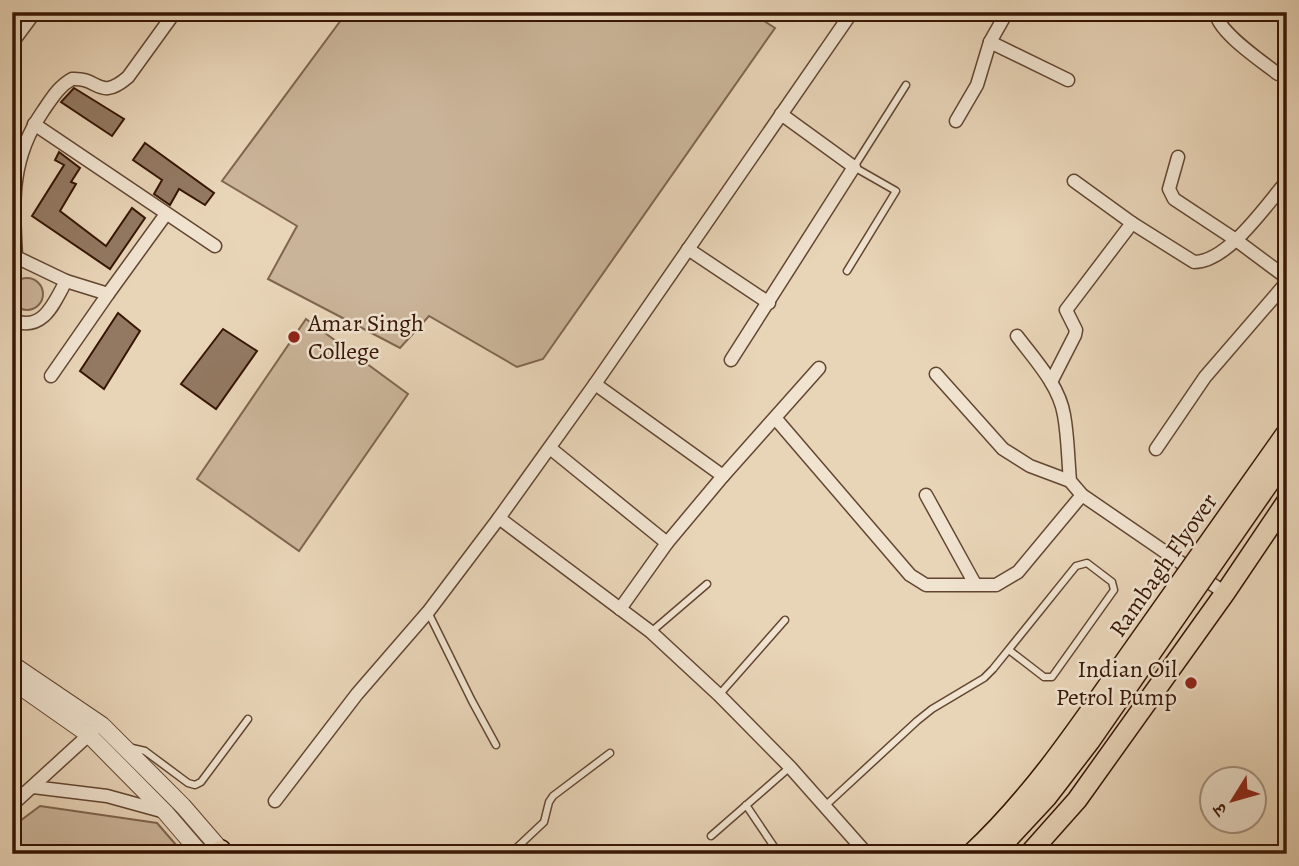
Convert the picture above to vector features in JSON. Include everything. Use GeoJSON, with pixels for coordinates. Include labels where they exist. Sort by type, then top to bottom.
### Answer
{"type":"FeatureCollection","features":[{"type":"Feature","properties":{"kind":"main road","name":"Rambagh Flyover"},"geometry":{"type":"LineString","coordinates":[[971,854],[1035,787],[1287,432]]}},
{"type":"Feature","properties":{"kind":"main road"},"geometry":{"type":"LineString","coordinates":[[979,854],[1035,798],[1077,745],[1287,447]]}},
{"type":"Feature","properties":{"kind":"main road","name":"Rambagh Flyover"},"geometry":{"type":"LineString","coordinates":[[994,854],[1047,797],[1090,741],[1287,457]]}},
{"type":"Feature","properties":{"kind":"main road"},"geometry":{"type":"LineString","coordinates":[[1029,854],[1077,800],[1226,593],[1287,501]]}},
{"type":"Feature","properties":{"kind":"street"},"geometry":{"type":"LineString","coordinates":[[12,43],[35,12]]}},
{"type":"Feature","properties":{"kind":"street"},"geometry":{"type":"LineString","coordinates":[[108,294],[14,260],[13,212],[16,173],[23,147],[34,124],[58,89],[72,79],[83,79],[103,89],[120,85],[175,12]]}},
{"type":"Feature","properties":{"kind":"street"},"geometry":{"type":"LineString","coordinates":[[275,801],[357,694],[428,612],[499,518],[852,12]]}},
{"type":"Feature","properties":{"kind":"street"},"geometry":{"type":"LineString","coordinates":[[956,121],[977,85],[990,42],[1007,12]]}},
{"type":"Feature","properties":{"kind":"street"},"geometry":{"type":"LineString","coordinates":[[1216,12],[1218,22],[1232,37],[1278,74],[1287,75]]}},
{"type":"Feature","properties":{"kind":"street"},"geometry":{"type":"LineString","coordinates":[[990,42],[1068,80]]}},
{"type":"Feature","properties":{"kind":"street"},"geometry":{"type":"LineString","coordinates":[[731,360],[855,167],[780,114]]}},
{"type":"Feature","properties":{"kind":"street"},"geometry":{"type":"LineString","coordinates":[[34,124],[215,246]]}},
{"type":"Feature","properties":{"kind":"street"},"geometry":{"type":"LineString","coordinates":[[1156,449],[1205,377],[1287,280],[1236,240],[1174,199],[1170,194],[1170,180],[1178,157]]}},
{"type":"Feature","properties":{"kind":"street"},"geometry":{"type":"LineString","coordinates":[[1074,181],[1132,223],[1194,262],[1203,262],[1236,240],[1287,181]]}},
{"type":"Feature","properties":{"kind":"street"},"geometry":{"type":"LineString","coordinates":[[51,376],[166,214]]}},
{"type":"Feature","properties":{"kind":"street"},"geometry":{"type":"LineString","coordinates":[[1051,382],[1075,335],[1076,330],[1066,310],[1132,223]]}},
{"type":"Feature","properties":{"kind":"street"},"geometry":{"type":"LineString","coordinates":[[688,249],[769,303]]}},
{"type":"Feature","properties":{"kind":"street"},"geometry":{"type":"LineString","coordinates":[[12,320],[26,324],[40,320],[52,309],[66,281]]}},
{"type":"Feature","properties":{"kind":"street"},"geometry":{"type":"LineString","coordinates":[[1017,336],[1051,382],[1064,413],[1070,481]]}},
{"type":"Feature","properties":{"kind":"street"},"geometry":{"type":"LineString","coordinates":[[620,610],[667,543],[819,368]]}},
{"type":"Feature","properties":{"kind":"street"},"geometry":{"type":"LineString","coordinates":[[936,374],[1003,449],[1030,466],[1070,481],[1082,495],[1226,593]]}},
{"type":"Feature","properties":{"kind":"street"},"geometry":{"type":"LineString","coordinates":[[595,384],[723,476]]}},
{"type":"Feature","properties":{"kind":"street"},"geometry":{"type":"LineString","coordinates":[[776,419],[918,581],[935,586],[996,585],[1012,578],[1082,495]]}},
{"type":"Feature","properties":{"kind":"street"},"geometry":{"type":"LineString","coordinates":[[550,448],[667,543]]}},
{"type":"Feature","properties":{"kind":"street"},"geometry":{"type":"LineString","coordinates":[[926,495],[975,584]]}},
{"type":"Feature","properties":{"kind":"street"},"geometry":{"type":"LineString","coordinates":[[499,518],[652,632],[790,767],[867,854]]}},
{"type":"Feature","properties":{"kind":"street"},"geometry":{"type":"LineString","coordinates":[[12,664],[95,730],[164,812],[218,853]]}},
{"type":"Feature","properties":{"kind":"street"},"geometry":{"type":"LineString","coordinates":[[12,681],[126,746],[218,853]]}},
{"type":"Feature","properties":{"kind":"street"},"geometry":{"type":"LineString","coordinates":[[12,805],[95,730]]}},
{"type":"Feature","properties":{"kind":"street"},"geometry":{"type":"LineString","coordinates":[[33,787],[107,796],[164,812]]}},
{"type":"Feature","properties":{"kind":"lane"},"geometry":{"type":"LineString","coordinates":[[847,271],[897,191],[855,167],[906,85]]}},
{"type":"Feature","properties":{"kind":"lane"},"geometry":{"type":"LineString","coordinates":[[825,806],[917,720],[984,678],[1076,566],[1087,563],[1112,582],[1114,590],[1052,677],[1044,677],[1009,650]]}},
{"type":"Feature","properties":{"kind":"lane"},"geometry":{"type":"LineString","coordinates":[[652,632],[707,584]]}},
{"type":"Feature","properties":{"kind":"lane"},"geometry":{"type":"LineString","coordinates":[[428,612],[496,745]]}},
{"type":"Feature","properties":{"kind":"lane"},"geometry":{"type":"LineString","coordinates":[[719,695],[785,620]]}},
{"type":"Feature","properties":{"kind":"lane"},"geometry":{"type":"LineString","coordinates":[[126,746],[145,751],[188,783],[195,785],[205,778],[248,719]]}},
{"type":"Feature","properties":{"kind":"lane"},"geometry":{"type":"LineString","coordinates":[[510,854],[538,829],[547,814],[549,802],[560,789],[610,753]]}},
{"type":"Feature","properties":{"kind":"lane"},"geometry":{"type":"LineString","coordinates":[[711,836],[790,767]]}},
{"type":"Feature","properties":{"kind":"lane"},"geometry":{"type":"LineString","coordinates":[[746,805],[779,854]]}},
{"type":"Feature","properties":{"kind":"shaded area"},"geometry":{"type":"Polygon","coordinates":[[[347,12],[750,12],[775,28],[543,359],[517,367],[429,316],[400,348],[268,279],[297,226],[222,181],[347,12]]]}},
{"type":"Feature","properties":{"kind":"shaded area"},"geometry":{"type":"Polygon","coordinates":[[[27,278],[38,283],[43,294],[38,305],[27,310],[16,305],[11,294],[16,283],[27,278]]]}},
{"type":"Feature","properties":{"kind":"shaded area"},"geometry":{"type":"Polygon","coordinates":[[[306,319],[408,394],[299,551],[197,479],[306,319]]]}},
{"type":"Feature","properties":{"kind":"shaded area"},"geometry":{"type":"Polygon","coordinates":[[[40,806],[157,823],[184,854],[12,854],[12,827],[40,806]]]}},
{"type":"Feature","properties":{"kind":"building"},"geometry":{"type":"Polygon","coordinates":[[[74,88],[124,119],[112,136],[61,102],[74,88]]]}},
{"type":"Feature","properties":{"kind":"building"},"geometry":{"type":"Polygon","coordinates":[[[145,143],[214,193],[205,205],[179,189],[170,205],[154,194],[162,180],[133,160],[145,143]]]}},
{"type":"Feature","properties":{"kind":"building"},"geometry":{"type":"Polygon","coordinates":[[[59,152],[80,168],[71,182],[76,184],[60,211],[106,246],[132,208],[145,218],[110,269],[32,216],[64,165],[55,160],[59,152]]]}},
{"type":"Feature","properties":{"kind":"building"},"geometry":{"type":"Polygon","coordinates":[[[118,313],[140,331],[104,389],[80,371],[118,313]]]}},
{"type":"Feature","properties":{"kind":"building"},"geometry":{"type":"Polygon","coordinates":[[[223,329],[257,351],[216,409],[181,384],[223,329]]]}},
{"type":"Feature","properties":{"kind":"place","name":"Amar Singh College"},"geometry":{"type":"Point","coordinates":[294,337]}},
{"type":"Feature","properties":{"kind":"place","name":"Indian Oil Petrol Pump"},"geometry":{"type":"Point","coordinates":[1191,683]}}]}
